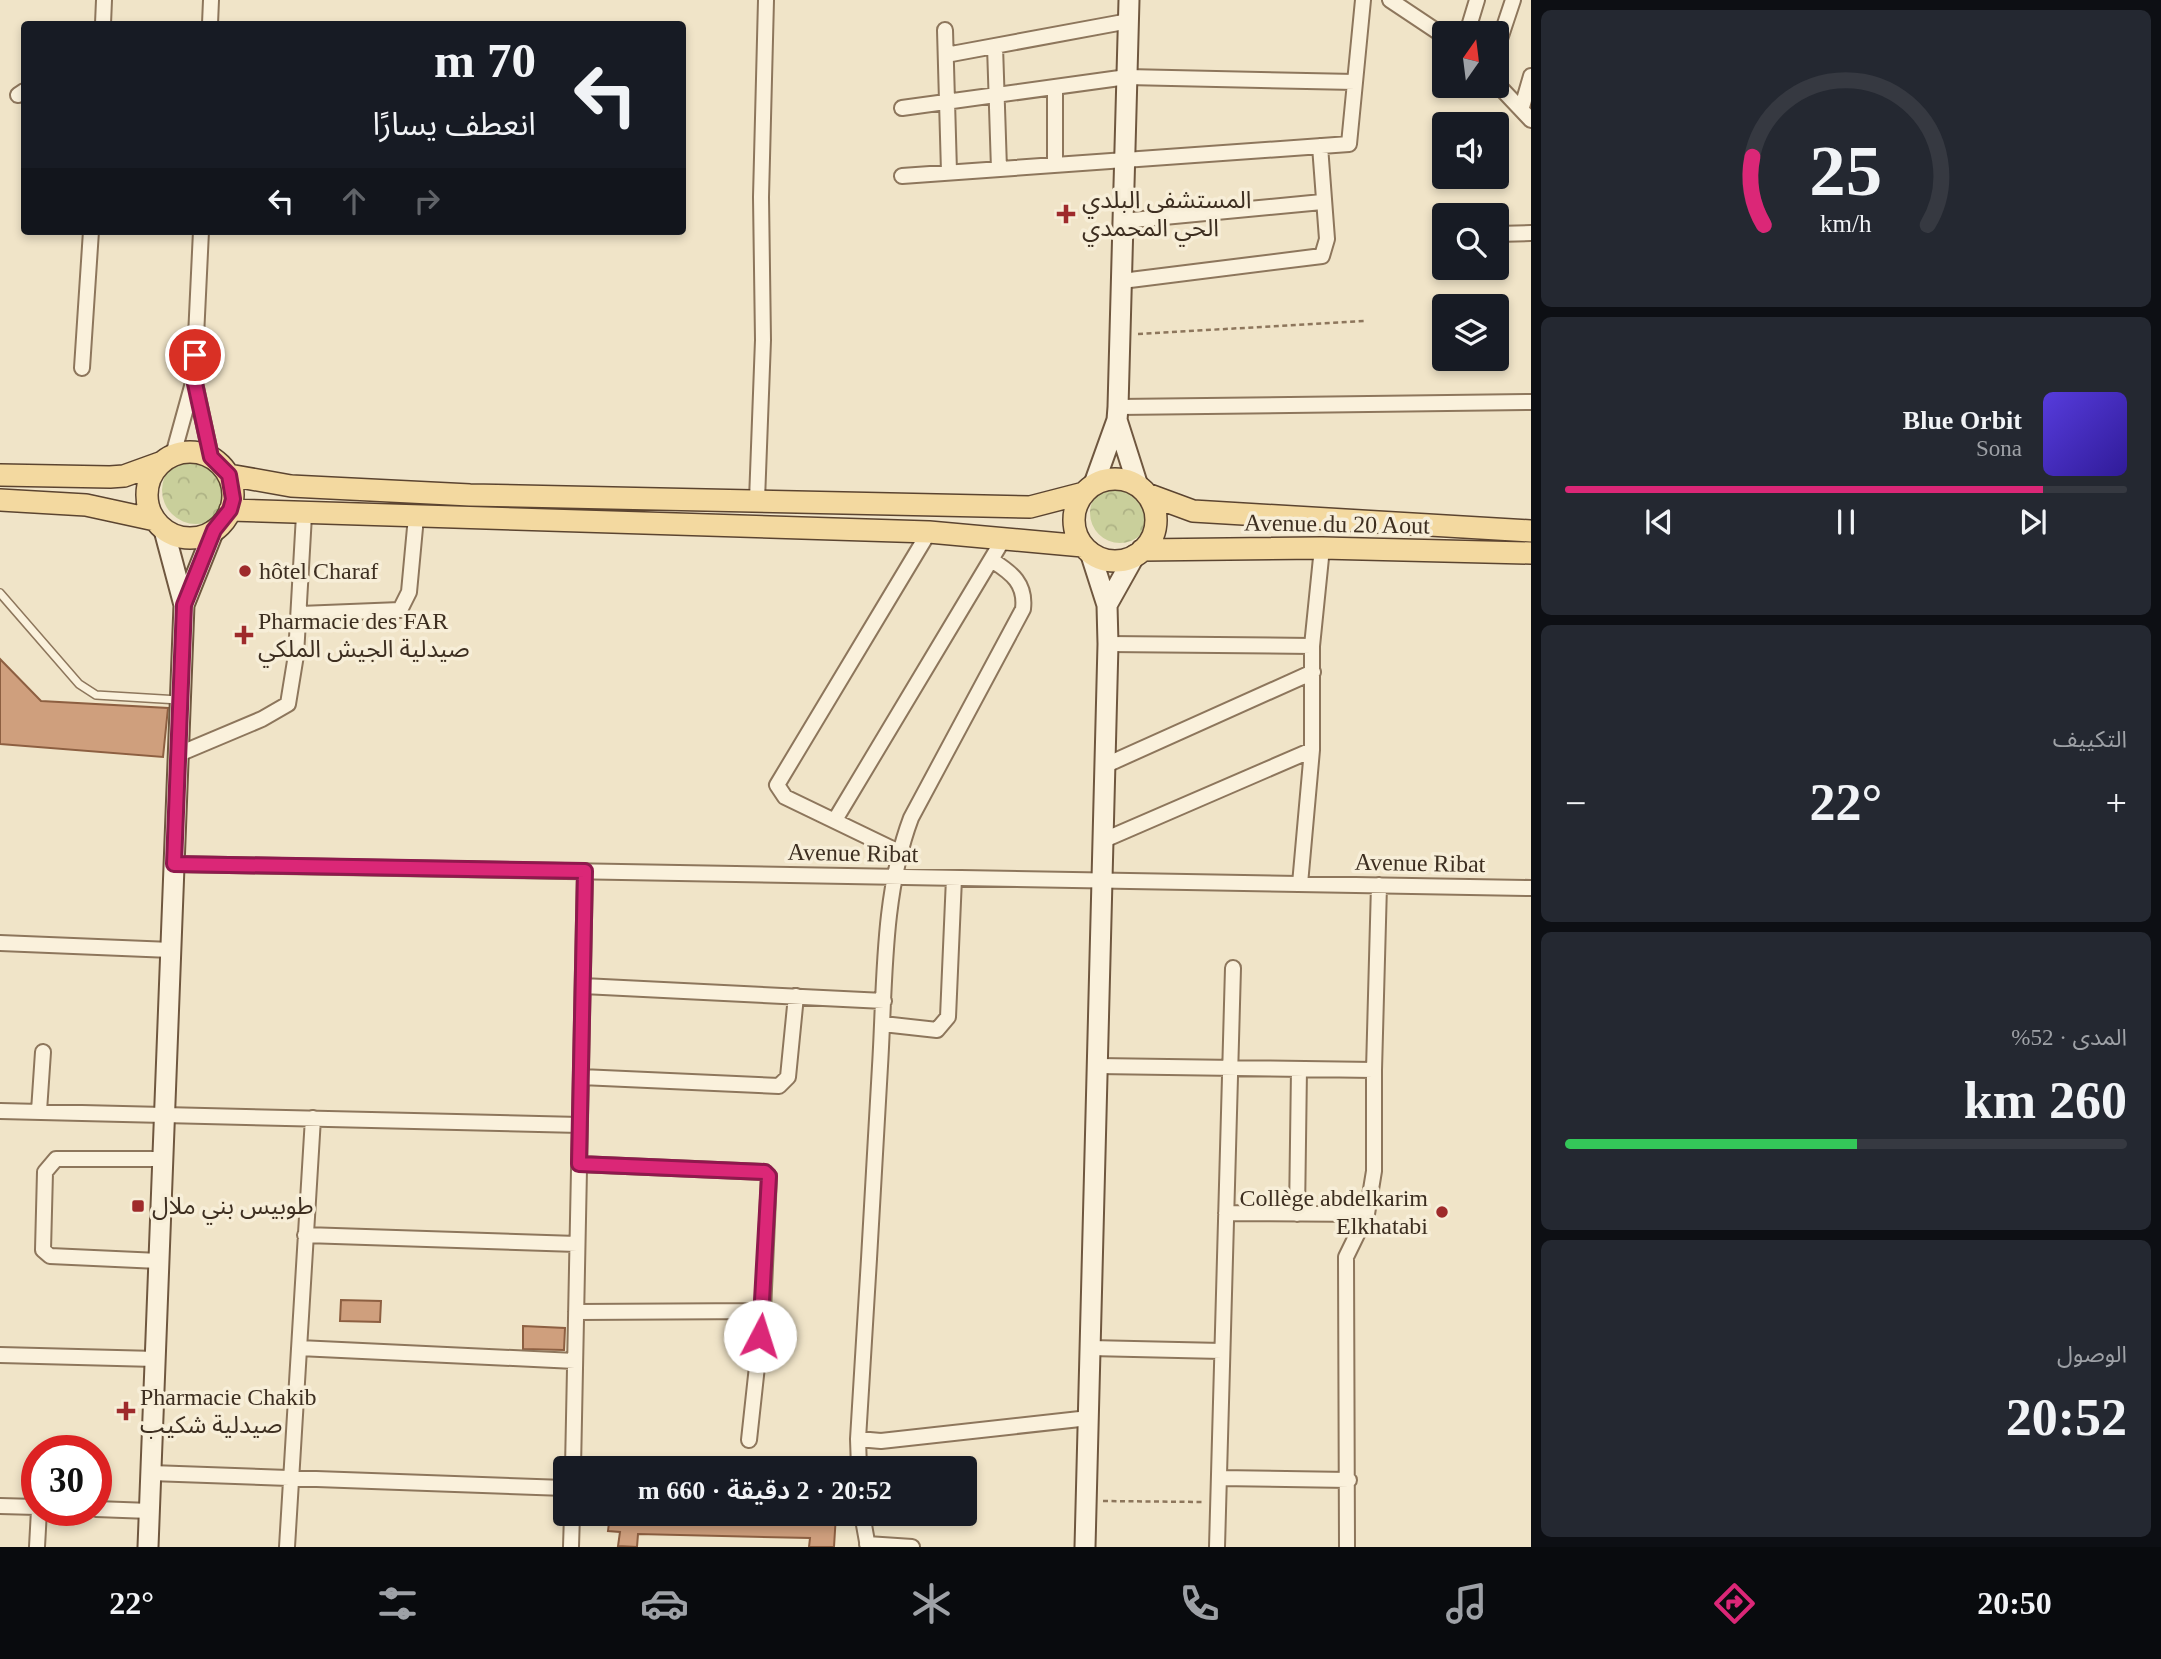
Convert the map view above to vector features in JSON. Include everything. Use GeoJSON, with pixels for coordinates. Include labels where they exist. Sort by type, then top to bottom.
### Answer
{"type":"FeatureCollection","features":[{"type":"Feature","properties":{"kind":"main road"},"geometry":{"type":"LineString","coordinates":[[0,475],[110,477],[192,452],[211,457],[229,475],[232,487],[230,510],[214,530],[190,538],[160,525],[86,505],[0,500]]}},
{"type":"Feature","properties":{"kind":"main road"},"geometry":{"type":"LineString","coordinates":[[160,525],[148,506],[146,490],[151,475],[167,459]]}},
{"type":"Feature","properties":{"kind":"main road"},"geometry":{"type":"LineString","coordinates":[[229,475],[291,486],[456,494],[1030,507],[1116,479],[1142,490],[1152,503],[1156,523],[1154,533],[1139,552],[1108,560],[1087,549],[929,532],[230,510]]}},
{"type":"Feature","properties":{"kind":"main road"},"geometry":{"type":"LineString","coordinates":[[1087,549],[1076,531],[1074,515],[1089,489]]}},
{"type":"Feature","properties":{"kind":"main road","name":"Avenue du 20 Aout"},"geometry":{"type":"LineString","coordinates":[[1142,490],[1193,511],[1531,531]]}},
{"type":"Feature","properties":{"kind":"main road","name":"Avenue du 20 Aout"},"geometry":{"type":"LineString","coordinates":[[1139,552],[1322,548],[1531,554]]}},
{"type":"Feature","properties":{"kind":"street"},"geometry":{"type":"LineString","coordinates":[[103,21],[104,0]]}},
{"type":"Feature","properties":{"kind":"street"},"geometry":{"type":"LineString","coordinates":[[210,21],[211,0]]}},
{"type":"Feature","properties":{"kind":"street"},"geometry":{"type":"LineString","coordinates":[[757,500],[763,340],[761,197],[766,0]]}},
{"type":"Feature","properties":{"kind":"street"},"geometry":{"type":"LineString","coordinates":[[1089,489],[1118,414],[1129,0]]}},
{"type":"Feature","properties":{"kind":"street"},"geometry":{"type":"LineString","coordinates":[[902,176],[1349,144],[1363,0]]}},
{"type":"Feature","properties":{"kind":"street"},"geometry":{"type":"LineString","coordinates":[[1390,0],[1432,28]]}},
{"type":"Feature","properties":{"kind":"street"},"geometry":{"type":"LineString","coordinates":[[1470,21],[1477,0]]}},
{"type":"Feature","properties":{"kind":"street"},"geometry":{"type":"LineString","coordinates":[[1506,21],[1513,0]]}},
{"type":"Feature","properties":{"kind":"street"},"geometry":{"type":"LineString","coordinates":[[946,55],[1129,21]]}},
{"type":"Feature","properties":{"kind":"street"},"geometry":{"type":"LineString","coordinates":[[945,30],[949,173]]}},
{"type":"Feature","properties":{"kind":"street"},"geometry":{"type":"LineString","coordinates":[[995,46],[999,169]]}},
{"type":"Feature","properties":{"kind":"street"},"geometry":{"type":"LineString","coordinates":[[1522,107],[1531,76]]}},
{"type":"Feature","properties":{"kind":"street"},"geometry":{"type":"LineString","coordinates":[[902,108],[1127,77],[1355,82]]}},
{"type":"Feature","properties":{"kind":"street"},"geometry":{"type":"LineString","coordinates":[[1055,87],[1055,165]]}},
{"type":"Feature","properties":{"kind":"street"},"geometry":{"type":"LineString","coordinates":[[1509,95],[1531,120]]}},
{"type":"Feature","properties":{"kind":"street"},"geometry":{"type":"LineString","coordinates":[[1122,281],[1322,256],[1327,246],[1320,146]]}},
{"type":"Feature","properties":{"kind":"street"},"geometry":{"type":"LineString","coordinates":[[1122,220],[1322,202]]}},
{"type":"Feature","properties":{"kind":"street"},"geometry":{"type":"LineString","coordinates":[[1509,234],[1531,233]]}},
{"type":"Feature","properties":{"kind":"street"},"geometry":{"type":"LineString","coordinates":[[82,368],[90,235]]}},
{"type":"Feature","properties":{"kind":"street"},"geometry":{"type":"LineString","coordinates":[[201,235],[194,379],[211,457]]}},
{"type":"Feature","properties":{"kind":"street"},"geometry":{"type":"LineString","coordinates":[[167,459],[194,379]]}},
{"type":"Feature","properties":{"kind":"street"},"geometry":{"type":"LineString","coordinates":[[1118,414],[1531,402]]}},
{"type":"Feature","properties":{"kind":"street"},"geometry":{"type":"LineString","coordinates":[[1118,414],[1142,490]]}},
{"type":"Feature","properties":{"kind":"street"},"geometry":{"type":"LineString","coordinates":[[179,754],[262,719],[288,704],[300,614],[304,514]]}},
{"type":"Feature","properties":{"kind":"street"},"geometry":{"type":"LineString","coordinates":[[300,614],[400,610],[409,592],[416,517]]}},
{"type":"Feature","properties":{"kind":"street"},"geometry":{"type":"LineString","coordinates":[[148,1547],[184,605],[160,525]]}},
{"type":"Feature","properties":{"kind":"street"},"geometry":{"type":"LineString","coordinates":[[184,605],[214,530]]}},
{"type":"Feature","properties":{"kind":"street"},"geometry":{"type":"LineString","coordinates":[[899,852],[785,797],[777,785],[929,532]]}},
{"type":"Feature","properties":{"kind":"street"},"geometry":{"type":"LineString","coordinates":[[835,820],[993,561],[1004,538]]}},
{"type":"Feature","properties":{"kind":"street"},"geometry":{"type":"LineString","coordinates":[[1300,884],[1312,750],[1312,646],[1322,548]]}},
{"type":"Feature","properties":{"kind":"street"},"geometry":{"type":"LineString","coordinates":[[1085,1547],[1108,644],[1107,605],[1087,549]]}},
{"type":"Feature","properties":{"kind":"street"},"geometry":{"type":"LineString","coordinates":[[1107,605],[1139,552]]}},
{"type":"Feature","properties":{"kind":"street"},"geometry":{"type":"LineString","coordinates":[[859,1456],[884,1001],[895,877],[899,852],[911,818],[1023,609],[1019,582],[1011,572],[993,561]]}},
{"type":"Feature","properties":{"kind":"street"},"geometry":{"type":"LineString","coordinates":[[1108,644],[1312,646]]}},
{"type":"Feature","properties":{"kind":"street"},"geometry":{"type":"LineString","coordinates":[[1106,765],[1313,672]]}},
{"type":"Feature","properties":{"kind":"street"},"geometry":{"type":"LineString","coordinates":[[1104,840],[1312,750]]}},
{"type":"Feature","properties":{"kind":"street","name":"Avenue Ribat"},"geometry":{"type":"LineString","coordinates":[[174,864],[1531,888]]}},
{"type":"Feature","properties":{"kind":"street"},"geometry":{"type":"LineString","coordinates":[[573,1456],[585,871]]}},
{"type":"Feature","properties":{"kind":"street"},"geometry":{"type":"LineString","coordinates":[[883,1024],[937,1030],[948,1017],[954,878]]}},
{"type":"Feature","properties":{"kind":"street"},"geometry":{"type":"LineString","coordinates":[[1347,1547],[1349,1480],[1346,1256],[1367,1214],[1374,1171],[1379,885]]}},
{"type":"Feature","properties":{"kind":"street"},"geometry":{"type":"LineString","coordinates":[[0,943],[171,950]]}},
{"type":"Feature","properties":{"kind":"street"},"geometry":{"type":"LineString","coordinates":[[1217,1547],[1233,968]]}},
{"type":"Feature","properties":{"kind":"street"},"geometry":{"type":"LineString","coordinates":[[583,986],[884,1001]]}},
{"type":"Feature","properties":{"kind":"street"},"geometry":{"type":"LineString","coordinates":[[581,1077],[779,1086],[788,1077],[796,996]]}},
{"type":"Feature","properties":{"kind":"street"},"geometry":{"type":"LineString","coordinates":[[38,1111],[43,1052]]}},
{"type":"Feature","properties":{"kind":"street"},"geometry":{"type":"LineString","coordinates":[[1098,1066],[1374,1070]]}},
{"type":"Feature","properties":{"kind":"street"},"geometry":{"type":"LineString","coordinates":[[1297,1214],[1298,1069]]}},
{"type":"Feature","properties":{"kind":"street"},"geometry":{"type":"LineString","coordinates":[[0,1111],[580,1125]]}},
{"type":"Feature","properties":{"kind":"street"},"geometry":{"type":"LineString","coordinates":[[287,1547],[313,1118]]}},
{"type":"Feature","properties":{"kind":"street"},"geometry":{"type":"LineString","coordinates":[[159,1261],[50,1256],[43,1250],[41,1235],[45,1172],[49,1163],[56,1159],[163,1159]]}},
{"type":"Feature","properties":{"kind":"street"},"geometry":{"type":"LineString","coordinates":[[579,1164],[765,1172],[769,1176],[763,1311],[749,1440]]}},
{"type":"Feature","properties":{"kind":"street"},"geometry":{"type":"LineString","coordinates":[[1226,1213],[1367,1214]]}},
{"type":"Feature","properties":{"kind":"street"},"geometry":{"type":"LineString","coordinates":[[305,1235],[577,1244]]}},
{"type":"Feature","properties":{"kind":"street"},"geometry":{"type":"LineString","coordinates":[[576,1312],[763,1311]]}},
{"type":"Feature","properties":{"kind":"street"},"geometry":{"type":"LineString","coordinates":[[299,1348],[575,1361]]}},
{"type":"Feature","properties":{"kind":"street"},"geometry":{"type":"LineString","coordinates":[[1090,1348],[1222,1351]]}},
{"type":"Feature","properties":{"kind":"street"},"geometry":{"type":"LineString","coordinates":[[0,1355],[156,1359]]}},
{"type":"Feature","properties":{"kind":"street"},"geometry":{"type":"LineString","coordinates":[[858,1439],[881,1441],[1089,1418]]}},
{"type":"Feature","properties":{"kind":"street"},"geometry":{"type":"LineString","coordinates":[[151,1474],[553,1488]]}},
{"type":"Feature","properties":{"kind":"street"},"geometry":{"type":"LineString","coordinates":[[1219,1478],[1349,1480]]}},
{"type":"Feature","properties":{"kind":"street"},"geometry":{"type":"LineString","coordinates":[[0,1506],[21,1507]]}},
{"type":"Feature","properties":{"kind":"street"},"geometry":{"type":"LineString","coordinates":[[112,1510],[150,1511]]}},
{"type":"Feature","properties":{"kind":"street"},"geometry":{"type":"LineString","coordinates":[[37,1547],[38,1526]]}},
{"type":"Feature","properties":{"kind":"street"},"geometry":{"type":"LineString","coordinates":[[571,1547],[572,1526]]}},
{"type":"Feature","properties":{"kind":"street"},"geometry":{"type":"LineString","coordinates":[[864,1526],[868,1546],[912,1547]]}},
{"type":"Feature","properties":{"kind":"lane"},"geometry":{"type":"LineString","coordinates":[[0,593],[79,684],[96,695],[181,700]]}},
{"type":"Feature","properties":{"kind":"path"},"geometry":{"type":"LineString","coordinates":[[1121,336],[1308,322],[1365,321]]}},
{"type":"Feature","properties":{"kind":"path"},"geometry":{"type":"LineString","coordinates":[[1086,1500],[1218,1502]]}},
{"type":"Feature","properties":{"kind":"green space"},"geometry":{"type":"Polygon","coordinates":[[[203,456],[224,471],[230,483],[228,503],[220,514],[203,524],[189,524],[172,514],[164,503],[162,483],[172,466],[183,458],[203,456]]]}},
{"type":"Feature","properties":{"kind":"green space"},"geometry":{"type":"Polygon","coordinates":[[[1114,483],[1126,483],[1142,491],[1148,501],[1148,525],[1142,535],[1126,543],[1114,543],[1098,535],[1090,519],[1090,507],[1098,491],[1114,483]]]}},
{"type":"Feature","properties":{"kind":"building"},"geometry":{"type":"Polygon","coordinates":[[[0,659],[41,701],[168,708],[163,757],[0,744],[0,659]]]}},
{"type":"Feature","properties":{"kind":"building"},"geometry":{"type":"Polygon","coordinates":[[[341,1300],[381,1301],[380,1322],[340,1321],[341,1300]]]}},
{"type":"Feature","properties":{"kind":"building"},"geometry":{"type":"Polygon","coordinates":[[[523,1326],[565,1328],[564,1350],[523,1349],[523,1326]]]}},
{"type":"Feature","properties":{"kind":"building"},"geometry":{"type":"Polygon","coordinates":[[[609,1526],[835,1526],[834,1547],[809,1547],[810,1538],[638,1534],[637,1547],[618,1546],[620,1532],[608,1531],[609,1526]]]}},
{"type":"Feature","properties":{"kind":"place","name":"المستشفى البلدي الحي المحمدي"},"geometry":{"type":"Point","coordinates":[1066,214]}},
{"type":"Feature","properties":{"kind":"place","name":"hôtel Charaf"},"geometry":{"type":"Point","coordinates":[245,571]}},
{"type":"Feature","properties":{"kind":"place","name":"Pharmacie des FAR صيدلية الجيش الملكي"},"geometry":{"type":"Point","coordinates":[244,635]}},
{"type":"Feature","properties":{"kind":"place","name":"طوبيس بني ملال"},"geometry":{"type":"Point","coordinates":[138,1206]}},
{"type":"Feature","properties":{"kind":"place","name":"Collège abdelkarim Elkhatabi"},"geometry":{"type":"Point","coordinates":[1442,1212]}},
{"type":"Feature","properties":{"kind":"place","name":"Pharmacie Chakib صيدلية شكيب"},"geometry":{"type":"Point","coordinates":[126,1411]}},
{"type":"Feature","properties":{"kind":"route"},"geometry":{"type":"LineString","coordinates":[[195,355],[194,379],[211,457],[229,475],[233,499],[223,522],[214,530],[184,605],[174,864],[585,871],[579,1164],[765,1172],[769,1176],[760,1336]]}}]}
